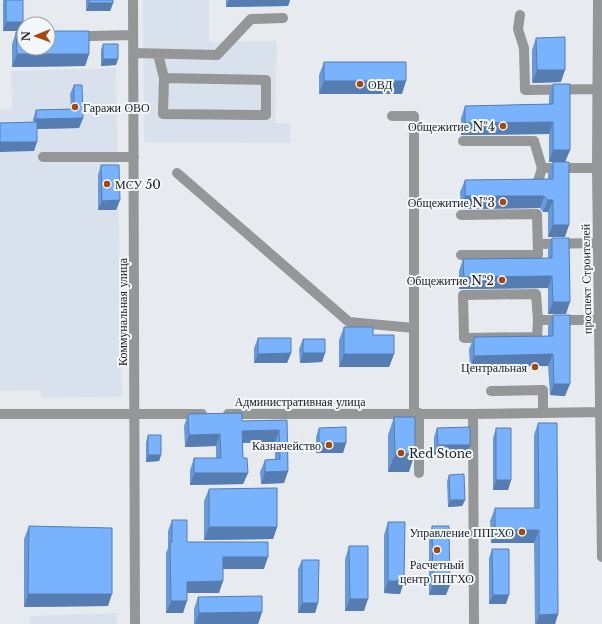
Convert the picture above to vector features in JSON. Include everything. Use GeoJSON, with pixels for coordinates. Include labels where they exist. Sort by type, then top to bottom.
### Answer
{"type":"FeatureCollection","features":[{"type":"Feature","properties":{"kind":"street","name":"Коммунальная улица"},"geometry":{"type":"LineString","coordinates":[[133,0],[135,624]]}},
{"type":"Feature","properties":{"kind":"street","name":"проспект Строителей"},"geometry":{"type":"LineString","coordinates":[[598,0],[600,68],[597,89],[598,243],[599,320],[601,341],[600,412],[602,557]]}},
{"type":"Feature","properties":{"kind":"street"},"geometry":{"type":"LineString","coordinates":[[520,15],[518,29],[524,48],[526,95],[597,89]]}},
{"type":"Feature","properties":{"kind":"street"},"geometry":{"type":"LineString","coordinates":[[133,53],[217,55],[251,19],[282,18]]}},
{"type":"Feature","properties":{"kind":"street"},"geometry":{"type":"LineString","coordinates":[[56,37],[133,35]]}},
{"type":"Feature","properties":{"kind":"street"},"geometry":{"type":"LineString","coordinates":[[158,54],[164,78],[163,114],[266,115],[266,80],[164,78]]}},
{"type":"Feature","properties":{"kind":"street"},"geometry":{"type":"LineString","coordinates":[[392,116],[414,116],[414,328],[419,473]]}},
{"type":"Feature","properties":{"kind":"street"},"geometry":{"type":"LineString","coordinates":[[463,141],[534,141],[542,168],[537,185]]}},
{"type":"Feature","properties":{"kind":"street"},"geometry":{"type":"LineString","coordinates":[[44,157],[134,157]]}},
{"type":"Feature","properties":{"kind":"street"},"geometry":{"type":"LineString","coordinates":[[542,168],[598,168]]}},
{"type":"Feature","properties":{"kind":"street"},"geometry":{"type":"LineString","coordinates":[[177,173],[349,322],[414,328]]}},
{"type":"Feature","properties":{"kind":"street"},"geometry":{"type":"LineString","coordinates":[[461,215],[537,214],[538,244],[538,255],[461,255]]}},
{"type":"Feature","properties":{"kind":"street"},"geometry":{"type":"LineString","coordinates":[[538,244],[598,243]]}},
{"type":"Feature","properties":{"kind":"street"},"geometry":{"type":"LineString","coordinates":[[536,294],[538,320],[536,337],[464,338],[463,295],[536,294]]}},
{"type":"Feature","properties":{"kind":"street"},"geometry":{"type":"LineString","coordinates":[[538,320],[599,320]]}},
{"type":"Feature","properties":{"kind":"street"},"geometry":{"type":"LineString","coordinates":[[491,391],[542,390],[543,412]]}},
{"type":"Feature","properties":{"kind":"street","name":"Административная улица"},"geometry":{"type":"LineString","coordinates":[[0,414],[473,414],[600,412]]}},
{"type":"Feature","properties":{"kind":"street"},"geometry":{"type":"LineString","coordinates":[[473,414],[474,624]]}},
{"type":"Feature","properties":{"kind":"shaded area"},"geometry":{"type":"Polygon","coordinates":[[[143,0],[209,0],[209,42],[277,41],[275,123],[291,123],[290,143],[144,142],[143,0]]]}},
{"type":"Feature","properties":{"kind":"shaded area"},"geometry":{"type":"Polygon","coordinates":[[[116,68],[122,397],[41,398],[40,390],[0,391],[0,109],[12,109],[11,71],[116,68]]]}},
{"type":"Feature","properties":{"kind":"shaded area"},"geometry":{"type":"Polygon","coordinates":[[[117,613],[117,624],[30,624],[30,616],[117,613]]]}},
{"type":"Feature","properties":{"kind":"building"},"geometry":{"type":"Polygon","coordinates":[[[6,0],[23,0],[23,16],[16,16],[16,22],[6,22],[6,0]]]}},
{"type":"Feature","properties":{"kind":"building"},"geometry":{"type":"Polygon","coordinates":[[[89,0],[113,0],[113,3],[89,3],[89,0]]]}},
{"type":"Feature","properties":{"kind":"building"},"geometry":{"type":"Polygon","coordinates":[[[56,31],[89,31],[89,54],[56,54],[56,31]]]}},
{"type":"Feature","properties":{"kind":"building"},"geometry":{"type":"Polygon","coordinates":[[[565,37],[565,70],[537,70],[536,38],[565,37]]]}},
{"type":"Feature","properties":{"kind":"building"},"geometry":{"type":"Polygon","coordinates":[[[103,44],[118,44],[118,59],[103,59],[103,44]]]}},
{"type":"Feature","properties":{"kind":"building"},"geometry":{"type":"Polygon","coordinates":[[[324,62],[406,62],[406,81],[324,81],[324,62]]]}},
{"type":"Feature","properties":{"kind":"building"},"geometry":{"type":"Polygon","coordinates":[[[553,84],[570,84],[570,150],[553,150],[553,122],[465,123],[465,106],[553,104],[553,84]]]}},
{"type":"Feature","properties":{"kind":"building"},"geometry":{"type":"Polygon","coordinates":[[[74,85],[82,85],[83,118],[36,119],[36,110],[74,109],[74,85]]]}},
{"type":"Feature","properties":{"kind":"building"},"geometry":{"type":"Polygon","coordinates":[[[37,122],[37,142],[0,142],[0,123],[37,122]]]}},
{"type":"Feature","properties":{"kind":"building"},"geometry":{"type":"Polygon","coordinates":[[[553,162],[569,162],[569,225],[553,225],[553,200],[548,200],[544,196],[465,196],[465,180],[553,179],[553,162]]]}},
{"type":"Feature","properties":{"kind":"building"},"geometry":{"type":"Polygon","coordinates":[[[101,165],[119,165],[120,200],[102,201],[101,165]]]}},
{"type":"Feature","properties":{"kind":"building"},"geometry":{"type":"Polygon","coordinates":[[[552,238],[569,238],[570,302],[553,302],[552,276],[464,277],[463,259],[552,258],[552,238]]]}},
{"type":"Feature","properties":{"kind":"building"},"geometry":{"type":"Polygon","coordinates":[[[553,315],[570,315],[570,384],[554,384],[553,354],[474,356],[474,337],[553,336],[553,315]]]}},
{"type":"Feature","properties":{"kind":"building"},"geometry":{"type":"Polygon","coordinates":[[[344,327],[373,327],[373,335],[394,335],[394,354],[344,354],[344,327]]]}},
{"type":"Feature","properties":{"kind":"building"},"geometry":{"type":"Polygon","coordinates":[[[258,338],[291,338],[291,353],[258,354],[258,338]]]}},
{"type":"Feature","properties":{"kind":"building"},"geometry":{"type":"Polygon","coordinates":[[[303,339],[325,339],[325,353],[303,353],[303,339]]]}},
{"type":"Feature","properties":{"kind":"building"},"geometry":{"type":"Polygon","coordinates":[[[242,413],[242,421],[287,420],[288,471],[265,472],[265,460],[280,459],[279,430],[242,431],[243,458],[247,458],[248,473],[194,473],[194,458],[221,458],[220,434],[189,435],[188,414],[242,413]]]}},
{"type":"Feature","properties":{"kind":"building"},"geometry":{"type":"Polygon","coordinates":[[[394,417],[415,417],[415,453],[395,454],[394,417]]]}},
{"type":"Feature","properties":{"kind":"building","name":"Управление ППГХО"},"geometry":{"type":"Polygon","coordinates":[[[538,423],[557,423],[558,614],[539,615],[539,530],[495,530],[495,508],[539,508],[538,423]]]}},
{"type":"Feature","properties":{"kind":"building"},"geometry":{"type":"Polygon","coordinates":[[[346,427],[346,443],[319,443],[319,428],[346,427]]]}},
{"type":"Feature","properties":{"kind":"building"},"geometry":{"type":"Polygon","coordinates":[[[470,427],[470,445],[438,445],[437,428],[470,427]]]}},
{"type":"Feature","properties":{"kind":"building"},"geometry":{"type":"Polygon","coordinates":[[[496,428],[511,428],[511,480],[496,480],[496,428]]]}},
{"type":"Feature","properties":{"kind":"building"},"geometry":{"type":"Polygon","coordinates":[[[148,435],[161,435],[161,455],[148,455],[148,435]]]}},
{"type":"Feature","properties":{"kind":"building"},"geometry":{"type":"Polygon","coordinates":[[[464,474],[465,500],[450,500],[449,475],[464,474]]]}},
{"type":"Feature","properties":{"kind":"building"},"geometry":{"type":"Polygon","coordinates":[[[277,488],[277,527],[209,527],[209,489],[277,488]]]}},
{"type":"Feature","properties":{"kind":"building"},"geometry":{"type":"Polygon","coordinates":[[[172,520],[187,520],[187,542],[268,542],[268,557],[223,557],[223,581],[187,582],[187,601],[171,601],[170,542],[172,542],[172,520]]]}},
{"type":"Feature","properties":{"kind":"building"},"geometry":{"type":"Polygon","coordinates":[[[388,522],[405,522],[404,581],[388,581],[388,522]]]}},
{"type":"Feature","properties":{"kind":"building"},"geometry":{"type":"Polygon","coordinates":[[[29,526],[112,528],[112,594],[28,594],[29,526]]]}},
{"type":"Feature","properties":{"kind":"building"},"geometry":{"type":"Polygon","coordinates":[[[432,526],[449,526],[450,585],[433,585],[432,526]]]}},
{"type":"Feature","properties":{"kind":"building"},"geometry":{"type":"Polygon","coordinates":[[[349,546],[368,546],[368,599],[350,599],[349,546]]]}},
{"type":"Feature","properties":{"kind":"building"},"geometry":{"type":"Polygon","coordinates":[[[492,549],[509,549],[509,595],[493,595],[492,549]]]}},
{"type":"Feature","properties":{"kind":"building"},"geometry":{"type":"Polygon","coordinates":[[[302,560],[319,560],[318,603],[302,603],[302,560]]]}},
{"type":"Feature","properties":{"kind":"building"},"geometry":{"type":"Polygon","coordinates":[[[262,596],[262,612],[199,613],[198,597],[262,596]]]}},
{"type":"Feature","properties":{"kind":"place","name":"ОВД"},"geometry":{"type":"Point","coordinates":[360,84]}},
{"type":"Feature","properties":{"kind":"place","name":"Гаражи ОВО"},"geometry":{"type":"Point","coordinates":[75,107]}},
{"type":"Feature","properties":{"kind":"place","name":"Общежитие №4"},"geometry":{"type":"Point","coordinates":[503,126]}},
{"type":"Feature","properties":{"kind":"place","name":"МСУ 50"},"geometry":{"type":"Point","coordinates":[107,184]}},
{"type":"Feature","properties":{"kind":"place","name":"Общежитие №3"},"geometry":{"type":"Point","coordinates":[503,202]}},
{"type":"Feature","properties":{"kind":"place","name":"Общежитие №2"},"geometry":{"type":"Point","coordinates":[502,280]}},
{"type":"Feature","properties":{"kind":"place","name":"Центральная"},"geometry":{"type":"Point","coordinates":[535,367]}},
{"type":"Feature","properties":{"kind":"place","name":"Казначейство"},"geometry":{"type":"Point","coordinates":[329,445]}},
{"type":"Feature","properties":{"kind":"place","name":"Red Stone"},"geometry":{"type":"Point","coordinates":[401,453]}},
{"type":"Feature","properties":{"kind":"place","name":"Управление ППГХО"},"geometry":{"type":"Point","coordinates":[522,532]}},
{"type":"Feature","properties":{"kind":"place","name":"Расчетный центр ППГХО"},"geometry":{"type":"Point","coordinates":[437,550]}}]}
